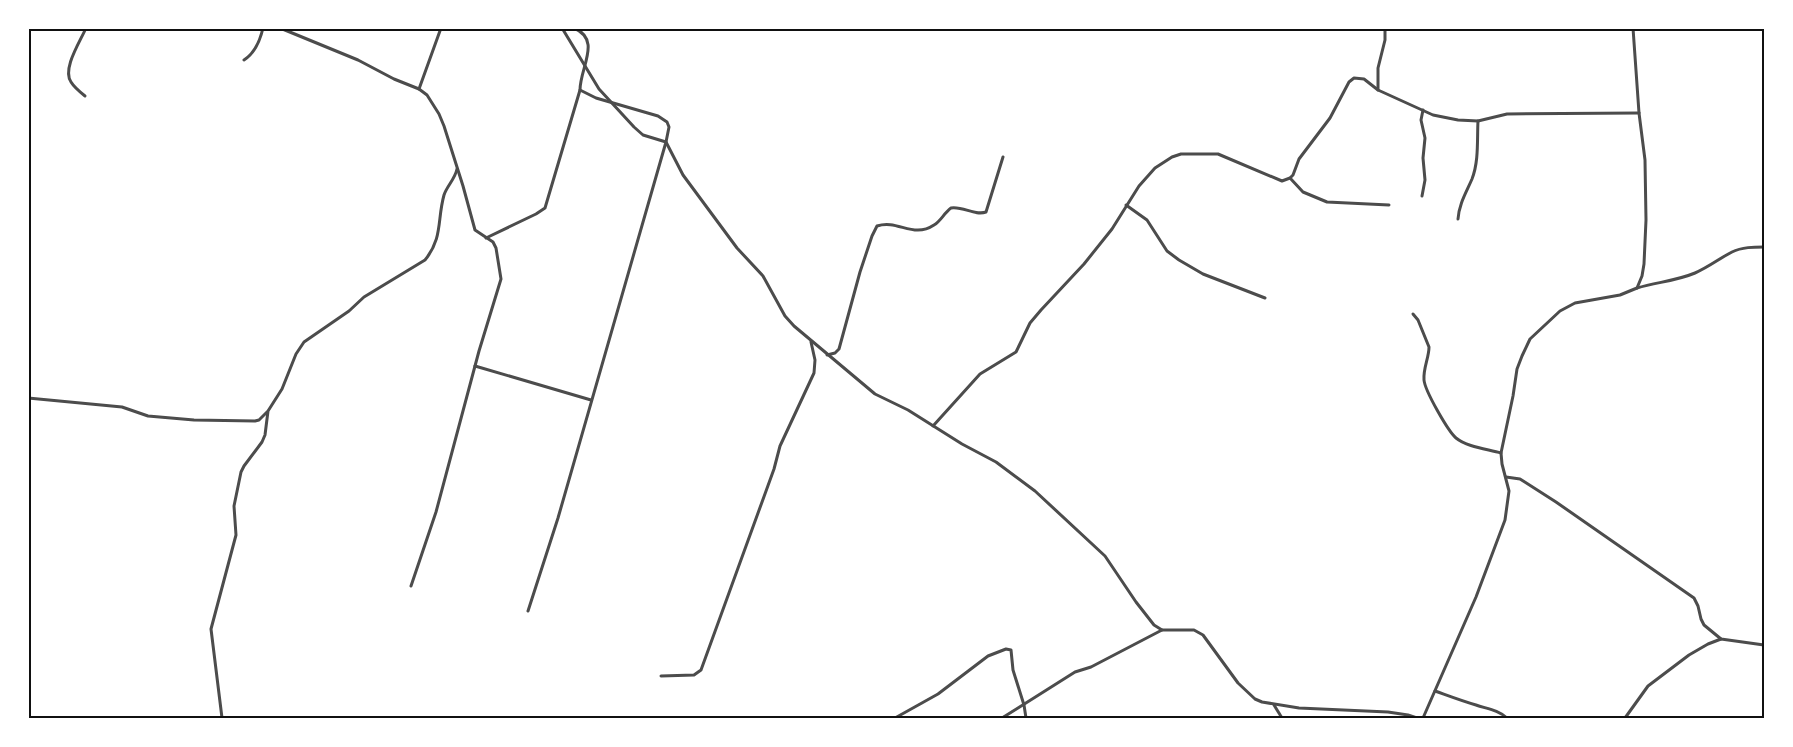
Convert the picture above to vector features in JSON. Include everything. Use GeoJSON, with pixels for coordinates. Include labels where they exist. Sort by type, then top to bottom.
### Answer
{"type":"FeatureCollection","features":[{"type":"Feature","properties":{"kind":"street"},"geometry":{"type":"LineString","coordinates":[[85,96],[72,83],[68,76],[68,68],[86,28]]}},
{"type":"Feature","properties":{"kind":"street"},"geometry":{"type":"LineString","coordinates":[[244,60],[252,56],[263,28]]}},
{"type":"Feature","properties":{"kind":"street"},"geometry":{"type":"LineString","coordinates":[[280,28],[358,60],[428,95],[439,114],[475,230],[493,242],[496,248],[501,279],[490,311],[436,512],[411,586]]}},
{"type":"Feature","properties":{"kind":"street"},"geometry":{"type":"LineString","coordinates":[[419,89],[441,28]]}},
{"type":"Feature","properties":{"kind":"street"},"geometry":{"type":"LineString","coordinates":[[562,28],[599,89],[643,135],[666,142],[683,175],[737,248],[763,276],[785,316],[827,355],[875,394],[908,410],[962,444],[996,462],[1053,507],[1105,556],[1146,616],[1162,630]]}},
{"type":"Feature","properties":{"kind":"street"},"geometry":{"type":"LineString","coordinates":[[486,237],[545,208],[580,90],[589,45],[582,32],[574,28]]}},
{"type":"Feature","properties":{"kind":"street"},"geometry":{"type":"LineString","coordinates":[[1378,90],[1378,68],[1385,40],[1385,28]]}},
{"type":"Feature","properties":{"kind":"street"},"geometry":{"type":"LineString","coordinates":[[1633,28],[1645,160],[1646,220],[1644,264],[1637,288]]}},
{"type":"Feature","properties":{"kind":"street"},"geometry":{"type":"LineString","coordinates":[[933,426],[980,374],[1016,352],[1030,323],[1084,264],[1112,229],[1139,186],[1155,168],[1172,157],[1181,154],[1218,154],[1282,181],[1290,178],[1299,159],[1330,118],[1348,82],[1354,78],[1360,78],[1378,90],[1447,118],[1478,121],[1507,114],[1639,113]]}},
{"type":"Feature","properties":{"kind":"street"},"geometry":{"type":"LineString","coordinates":[[528,611],[558,518],[669,127],[663,119],[596,98],[580,90]]}},
{"type":"Feature","properties":{"kind":"street"},"geometry":{"type":"LineString","coordinates":[[1422,196],[1425,180],[1423,158],[1425,138],[1421,120],[1423,110]]}},
{"type":"Feature","properties":{"kind":"street"},"geometry":{"type":"LineString","coordinates":[[1458,219],[1459,207],[1471,180],[1477,155],[1478,121]]}},
{"type":"Feature","properties":{"kind":"street"},"geometry":{"type":"LineString","coordinates":[[827,355],[839,349],[860,272],[872,236],[878,226],[888,224],[915,231],[923,230],[936,224],[951,208],[966,209],[978,214],[986,212],[1003,157]]}},
{"type":"Feature","properties":{"kind":"street"},"geometry":{"type":"LineString","coordinates":[[28,398],[122,407],[148,416],[195,420],[259,420],[268,411],[282,389],[296,354],[304,342],[349,311],[364,297],[425,261],[440,229],[443,198],[456,174],[457,166]]}},
{"type":"Feature","properties":{"kind":"street"},"geometry":{"type":"LineString","coordinates":[[1290,178],[1303,192],[1327,202],[1389,205]]}},
{"type":"Feature","properties":{"kind":"street"},"geometry":{"type":"LineString","coordinates":[[1126,205],[1147,220],[1167,251],[1179,260],[1203,274],[1265,298]]}},
{"type":"Feature","properties":{"kind":"street"},"geometry":{"type":"LineString","coordinates":[[1423,718],[1476,597],[1505,520],[1509,501],[1501,453],[1516,369],[1530,339],[1560,311],[1575,303],[1620,295],[1658,282],[1672,281],[1697,272],[1734,252],[1764,246]]}},
{"type":"Feature","properties":{"kind":"street"},"geometry":{"type":"LineString","coordinates":[[1413,314],[1418,320],[1430,351],[1425,363],[1425,384],[1431,400],[1450,431],[1457,439],[1465,443],[1501,453]]}},
{"type":"Feature","properties":{"kind":"street"},"geometry":{"type":"LineString","coordinates":[[661,676],[694,675],[701,670],[774,469],[780,446],[814,373],[815,360],[811,340]]}},
{"type":"Feature","properties":{"kind":"street"},"geometry":{"type":"LineString","coordinates":[[475,366],[592,400]]}},
{"type":"Feature","properties":{"kind":"street"},"geometry":{"type":"LineString","coordinates":[[222,718],[212,629],[236,535],[234,506],[242,472],[265,435],[268,411]]}},
{"type":"Feature","properties":{"kind":"street"},"geometry":{"type":"LineString","coordinates":[[1506,477],[1520,479],[1556,502],[1694,598],[1704,625],[1721,639]]}},
{"type":"Feature","properties":{"kind":"street"},"geometry":{"type":"LineString","coordinates":[[1002,718],[1075,672],[1091,668],[1162,630],[1188,629],[1198,632],[1206,639],[1234,678],[1255,699],[1274,705],[1299,708],[1388,712],[1417,718]]}},
{"type":"Feature","properties":{"kind":"street"},"geometry":{"type":"LineString","coordinates":[[1625,718],[1648,686],[1679,661],[1707,644],[1721,639],[1764,645]]}},
{"type":"Feature","properties":{"kind":"street"},"geometry":{"type":"LineString","coordinates":[[894,718],[938,694],[988,656],[1006,649],[1011,650],[1012,670],[1026,718]]}},
{"type":"Feature","properties":{"kind":"street"},"geometry":{"type":"LineString","coordinates":[[1435,691],[1494,710],[1507,718]]}},
{"type":"Feature","properties":{"kind":"street"},"geometry":{"type":"LineString","coordinates":[[1274,705],[1282,718]]}}]}
